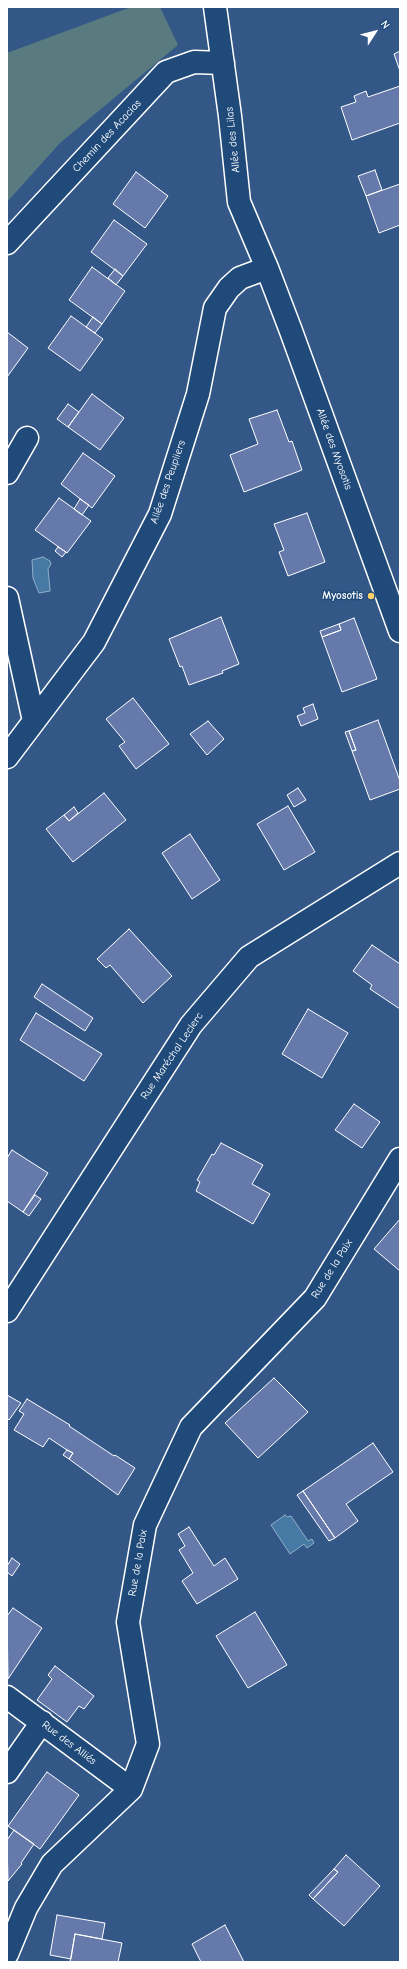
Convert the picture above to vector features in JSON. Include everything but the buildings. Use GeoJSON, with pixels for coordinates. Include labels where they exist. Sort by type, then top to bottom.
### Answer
{"type":"FeatureCollection","features":[{"type":"Feature","properties":{"kind":"street","name":"Allée des Lilas"},"geometry":{"type":"LineString","coordinates":[[216,7],[239,202],[267,268]]}},
{"type":"Feature","properties":{"kind":"street","name":"Chemin des Acacias"},"geometry":{"type":"LineString","coordinates":[[7,243],[166,72],[194,62],[223,63]]}},
{"type":"Feature","properties":{"kind":"street","name":"Allée des Myosotis"},"geometry":{"type":"LineString","coordinates":[[267,268],[400,631]]}},
{"type":"Feature","properties":{"kind":"street","name":"Allée des Peupliers"},"geometry":{"type":"LineString","coordinates":[[7,757],[94,642],[160,514],[198,394],[215,308],[229,288],[240,278],[267,268]]}},
{"type":"Feature","properties":{"kind":"street"},"geometry":{"type":"LineString","coordinates":[[7,473],[27,438]]}},
{"type":"Feature","properties":{"kind":"street"},"geometry":{"type":"LineString","coordinates":[[7,598],[34,721]]}},
{"type":"Feature","properties":{"kind":"street","name":"Rue Maréchal Leclerc"},"geometry":{"type":"LineString","coordinates":[[7,1311],[191,1025],[249,957],[400,863]]}},
{"type":"Feature","properties":{"kind":"street","name":"Rue de la Paix"},"geometry":{"type":"LineString","coordinates":[[7,1954],[26,1908],[52,1864],[131,1789],[148,1744],[128,1622],[145,1525],[191,1427],[315,1298],[400,1159]]}},
{"type":"Feature","properties":{"kind":"street","name":"Rue des Alliés"},"geometry":{"type":"LineString","coordinates":[[7,1697],[131,1789]]}},
{"type":"Feature","properties":{"kind":"street"},"geometry":{"type":"LineString","coordinates":[[7,1772],[42,1722]]}},
{"type":"Feature","properties":{"kind":"green space"},"geometry":{"type":"Polygon","coordinates":[[[131,7],[160,7],[178,45],[60,143],[7,202],[7,53],[131,7]]]}},
{"type":"Feature","properties":{"kind":"water"},"geometry":{"type":"Polygon","coordinates":[[[43,557],[50,561],[51,564],[48,569],[50,591],[39,593],[33,578],[32,560],[43,557]]]}},
{"type":"Feature","properties":{"kind":"water"},"geometry":{"type":"Polygon","coordinates":[[[285,1515],[287,1517],[291,1516],[308,1541],[312,1539],[314,1543],[307,1548],[304,1544],[290,1554],[271,1525],[285,1515]]]}},
{"type":"Feature","properties":{"kind":"place","name":"Myosotis"},"geometry":{"type":"Point","coordinates":[371,596]}}]}
